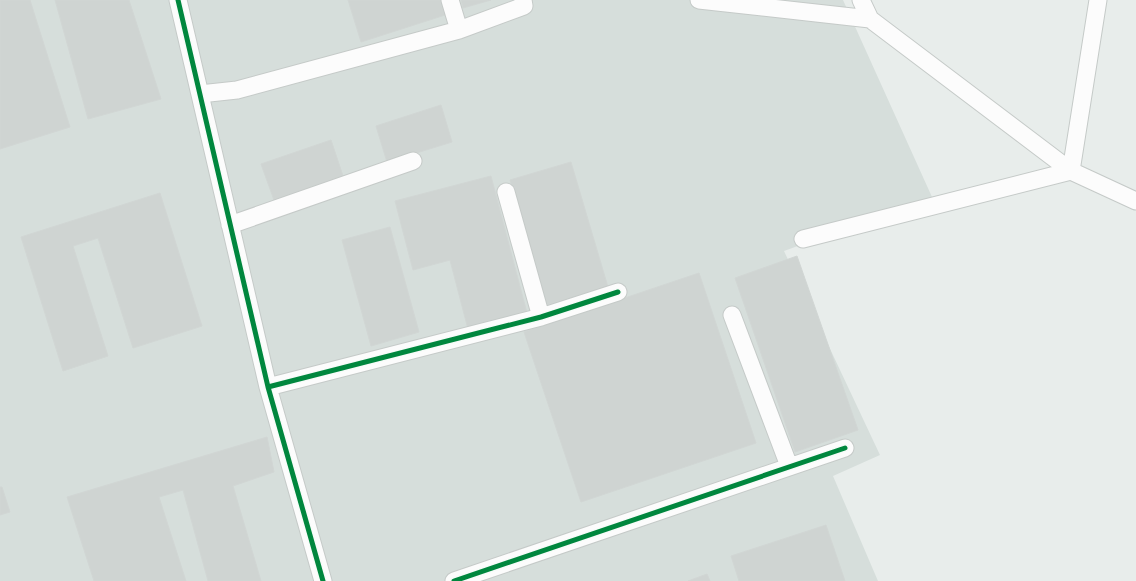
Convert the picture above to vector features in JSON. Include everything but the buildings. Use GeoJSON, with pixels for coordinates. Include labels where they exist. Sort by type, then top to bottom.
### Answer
{"type":"FeatureCollection","features":[{"type":"Feature","properties":{"kind":"street"},"geometry":{"type":"LineString","coordinates":[[178,0],[268,387],[323,581]]}},
{"type":"Feature","properties":{"kind":"street"},"geometry":{"type":"LineString","coordinates":[[450,0],[459,30]]}},
{"type":"Feature","properties":{"kind":"street"},"geometry":{"type":"LineString","coordinates":[[200,94],[237,90],[459,30],[524,6],[523,0]]}},
{"type":"Feature","properties":{"kind":"street"},"geometry":{"type":"LineString","coordinates":[[699,0],[870,19]]}},
{"type":"Feature","properties":{"kind":"street"},"geometry":{"type":"LineString","coordinates":[[862,0],[870,19],[1071,171],[1136,201]]}},
{"type":"Feature","properties":{"kind":"street"},"geometry":{"type":"LineString","coordinates":[[1071,171],[1098,0]]}},
{"type":"Feature","properties":{"kind":"street"},"geometry":{"type":"LineString","coordinates":[[230,226],[413,161]]}},
{"type":"Feature","properties":{"kind":"street"},"geometry":{"type":"LineString","coordinates":[[803,239],[1071,171]]}},
{"type":"Feature","properties":{"kind":"street"},"geometry":{"type":"LineString","coordinates":[[506,192],[541,316]]}},
{"type":"Feature","properties":{"kind":"street"},"geometry":{"type":"LineString","coordinates":[[268,387],[541,316],[618,292]]}},
{"type":"Feature","properties":{"kind":"street"},"geometry":{"type":"LineString","coordinates":[[732,315],[789,466]]}},
{"type":"Feature","properties":{"kind":"street"},"geometry":{"type":"LineString","coordinates":[[454,581],[845,448]]}},
{"type":"Feature","properties":{"kind":"shaded area"},"geometry":{"type":"Polygon","coordinates":[[[0,0],[843,0],[932,197],[784,251],[880,455],[833,476],[878,581],[0,581],[0,0]]]}},
{"type":"Feature","properties":{"kind":"cycle path"},"geometry":{"type":"LineString","coordinates":[[178,0],[268,387],[323,581]]}},
{"type":"Feature","properties":{"kind":"cycle path"},"geometry":{"type":"LineString","coordinates":[[268,387],[541,317],[618,292]]}},
{"type":"Feature","properties":{"kind":"cycle path"},"geometry":{"type":"LineString","coordinates":[[454,581],[845,448]]}}]}
